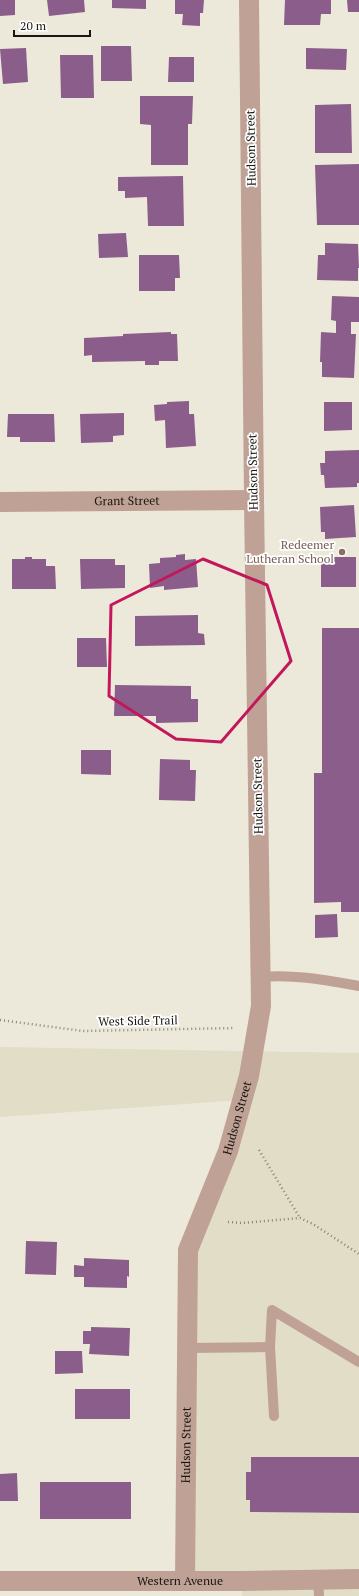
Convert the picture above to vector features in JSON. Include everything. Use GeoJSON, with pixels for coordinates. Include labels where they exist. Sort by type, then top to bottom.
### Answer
{"type":"FeatureCollection","features":[{"type":"Feature","properties":{"kind":"street","name":"Hudson Street"},"geometry":{"type":"LineString","coordinates":[[185,1581],[188,1250],[228,1151],[249,1076],[261,1006],[249,0]]}},
{"type":"Feature","properties":{"kind":"street","name":"Grant Street"},"geometry":{"type":"LineString","coordinates":[[0,502],[254,500]]}},
{"type":"Feature","properties":{"kind":"street","name":"Western Avenue"},"geometry":{"type":"LineString","coordinates":[[0,1581],[185,1581],[318,1587],[359,1579]]}},
{"type":"Feature","properties":{"kind":"lane"},"geometry":{"type":"LineString","coordinates":[[260,977],[278,975],[312,977],[359,986]]}},
{"type":"Feature","properties":{"kind":"lane"},"geometry":{"type":"LineString","coordinates":[[274,1416],[270,1347],[272,1310],[359,1362]]}},
{"type":"Feature","properties":{"kind":"lane"},"geometry":{"type":"LineString","coordinates":[[187,1348],[270,1347]]}},
{"type":"Feature","properties":{"kind":"path","name":"West Side Trail"},"geometry":{"type":"LineString","coordinates":[[0,1020],[83,1032],[258,1028]]}},
{"type":"Feature","properties":{"kind":"path"},"geometry":{"type":"LineString","coordinates":[[259,1150],[300,1218]]}},
{"type":"Feature","properties":{"kind":"path"},"geometry":{"type":"LineString","coordinates":[[228,1222],[242,1223],[300,1218],[313,1224],[359,1254]]}},
{"type":"Feature","properties":{"kind":"highlighted area"},"geometry":{"type":"Polygon","coordinates":[[[203,559],[267,585],[291,661],[221,742],[176,739],[109,696],[111,605],[203,559]]]}},
{"type":"Feature","properties":{"kind":"shaded area"},"geometry":{"type":"Polygon","coordinates":[[[0,1047],[359,1053],[359,1596],[242,1596],[242,1581],[185,1581],[188,1250],[242,1100],[0,1117],[0,1047]]]}},
{"type":"Feature","properties":{"kind":"building"},"geometry":{"type":"Polygon","coordinates":[[[0,0],[15,0],[15,15],[0,16],[0,0]]]}},
{"type":"Feature","properties":{"kind":"building"},"geometry":{"type":"Polygon","coordinates":[[[47,0],[84,0],[85,12],[49,16],[47,0]]]}},
{"type":"Feature","properties":{"kind":"building"},"geometry":{"type":"Polygon","coordinates":[[[112,0],[146,0],[146,9],[112,8],[112,0]]]}},
{"type":"Feature","properties":{"kind":"building"},"geometry":{"type":"Polygon","coordinates":[[[175,0],[204,0],[203,13],[200,13],[200,26],[182,25],[183,14],[175,14],[175,0]]]}},
{"type":"Feature","properties":{"kind":"building"},"geometry":{"type":"Polygon","coordinates":[[[285,0],[331,0],[331,14],[321,14],[320,25],[284,25],[285,0]]]}},
{"type":"Feature","properties":{"kind":"building"},"geometry":{"type":"Polygon","coordinates":[[[347,0],[359,0],[359,12],[348,12],[347,0]]]}},
{"type":"Feature","properties":{"kind":"building"},"geometry":{"type":"Polygon","coordinates":[[[101,46],[131,46],[132,81],[101,81],[101,46]]]}},
{"type":"Feature","properties":{"kind":"building"},"geometry":{"type":"Polygon","coordinates":[[[26,48],[28,82],[3,84],[0,49],[26,48]]]}},
{"type":"Feature","properties":{"kind":"building"},"geometry":{"type":"Polygon","coordinates":[[[306,48],[347,49],[346,70],[306,69],[306,48]]]}},
{"type":"Feature","properties":{"kind":"building"},"geometry":{"type":"Polygon","coordinates":[[[60,55],[93,55],[94,98],[61,98],[60,55]]]}},
{"type":"Feature","properties":{"kind":"building"},"geometry":{"type":"Polygon","coordinates":[[[169,57],[194,57],[194,82],[168,82],[169,57]]]}},
{"type":"Feature","properties":{"kind":"building"},"geometry":{"type":"Polygon","coordinates":[[[140,96],[193,96],[192,124],[188,124],[188,165],[151,165],[151,125],[140,124],[140,96]]]}},
{"type":"Feature","properties":{"kind":"building"},"geometry":{"type":"Polygon","coordinates":[[[351,104],[352,153],[315,153],[315,105],[351,104]]]}},
{"type":"Feature","properties":{"kind":"building"},"geometry":{"type":"Polygon","coordinates":[[[359,164],[359,225],[317,225],[315,165],[359,164]]]}},
{"type":"Feature","properties":{"kind":"building"},"geometry":{"type":"Polygon","coordinates":[[[183,176],[184,226],[148,226],[147,197],[125,198],[125,191],[118,191],[118,177],[183,176]]]}},
{"type":"Feature","properties":{"kind":"building"},"geometry":{"type":"Polygon","coordinates":[[[126,233],[128,257],[99,258],[98,234],[126,233]]]}},
{"type":"Feature","properties":{"kind":"building"},"geometry":{"type":"Polygon","coordinates":[[[325,243],[358,244],[358,281],[317,280],[318,255],[325,255],[325,243]]]}},
{"type":"Feature","properties":{"kind":"building"},"geometry":{"type":"Polygon","coordinates":[[[139,255],[179,255],[180,278],[175,278],[175,291],[139,291],[139,255]]]}},
{"type":"Feature","properties":{"kind":"building"},"geometry":{"type":"Polygon","coordinates":[[[332,296],[359,297],[359,322],[351,322],[351,334],[356,334],[354,378],[322,377],[322,362],[320,362],[321,332],[336,333],[336,321],[331,320],[332,296]]]}},
{"type":"Feature","properties":{"kind":"building"},"geometry":{"type":"Polygon","coordinates":[[[171,332],[171,334],[177,334],[178,361],[159,361],[159,365],[145,365],[145,361],[92,362],[92,355],[84,356],[84,338],[123,336],[123,334],[171,332]]]}},
{"type":"Feature","properties":{"kind":"building"},"geometry":{"type":"Polygon","coordinates":[[[189,401],[189,414],[194,414],[196,446],[166,448],[165,420],[155,421],[154,405],[167,404],[167,402],[189,401]]]}},
{"type":"Feature","properties":{"kind":"building"},"geometry":{"type":"Polygon","coordinates":[[[324,402],[352,402],[352,430],[324,431],[324,402]]]}},
{"type":"Feature","properties":{"kind":"building"},"geometry":{"type":"Polygon","coordinates":[[[124,413],[124,435],[113,436],[113,442],[81,443],[80,414],[124,413]]]}},
{"type":"Feature","properties":{"kind":"building"},"geometry":{"type":"Polygon","coordinates":[[[8,414],[54,414],[55,442],[20,442],[20,437],[7,437],[8,414]]]}},
{"type":"Feature","properties":{"kind":"building"},"geometry":{"type":"Polygon","coordinates":[[[359,450],[359,483],[357,483],[357,487],[325,488],[324,475],[321,475],[320,463],[325,463],[325,451],[359,450]]]}},
{"type":"Feature","properties":{"kind":"building"},"geometry":{"type":"Polygon","coordinates":[[[354,505],[356,537],[325,539],[325,532],[321,532],[320,507],[354,505]]]}},
{"type":"Feature","properties":{"kind":"building"},"geometry":{"type":"Polygon","coordinates":[[[185,554],[185,560],[196,559],[198,587],[164,590],[164,586],[150,588],[149,564],[160,563],[160,558],[176,557],[176,555],[185,554]]]}},
{"type":"Feature","properties":{"kind":"building"},"geometry":{"type":"Polygon","coordinates":[[[25,557],[32,557],[32,559],[46,559],[46,566],[55,566],[56,589],[12,589],[12,559],[25,559],[25,557]]]}},
{"type":"Feature","properties":{"kind":"building"},"geometry":{"type":"Polygon","coordinates":[[[321,557],[356,557],[356,587],[321,587],[321,557]]]}},
{"type":"Feature","properties":{"kind":"building"},"geometry":{"type":"Polygon","coordinates":[[[80,559],[115,559],[115,565],[125,565],[125,588],[81,589],[80,559]]]}},
{"type":"Feature","properties":{"kind":"building"},"geometry":{"type":"Polygon","coordinates":[[[198,615],[198,633],[204,634],[205,645],[135,646],[135,616],[198,615]]]}},
{"type":"Feature","properties":{"kind":"building"},"geometry":{"type":"Polygon","coordinates":[[[322,628],[359,628],[359,912],[341,912],[341,902],[314,903],[314,773],[322,773],[322,628]]]}},
{"type":"Feature","properties":{"kind":"building"},"geometry":{"type":"Polygon","coordinates":[[[77,638],[106,638],[107,667],[77,667],[77,638]]]}},
{"type":"Feature","properties":{"kind":"building"},"geometry":{"type":"Polygon","coordinates":[[[115,685],[191,686],[191,699],[198,699],[198,722],[156,723],[156,716],[114,716],[115,685]]]}},
{"type":"Feature","properties":{"kind":"building"},"geometry":{"type":"Polygon","coordinates":[[[81,750],[111,750],[111,775],[81,774],[81,750]]]}},
{"type":"Feature","properties":{"kind":"building"},"geometry":{"type":"Polygon","coordinates":[[[160,759],[190,760],[190,770],[196,770],[195,801],[159,800],[160,759]]]}},
{"type":"Feature","properties":{"kind":"building"},"geometry":{"type":"Polygon","coordinates":[[[337,914],[338,937],[315,938],[315,915],[337,914]]]}},
{"type":"Feature","properties":{"kind":"building"},"geometry":{"type":"Polygon","coordinates":[[[26,1241],[57,1242],[56,1275],[25,1274],[26,1241]]]}},
{"type":"Feature","properties":{"kind":"building"},"geometry":{"type":"Polygon","coordinates":[[[84,1258],[129,1260],[129,1277],[127,1276],[127,1288],[84,1287],[84,1277],[74,1277],[74,1265],[84,1266],[84,1258]]]}},
{"type":"Feature","properties":{"kind":"building"},"geometry":{"type":"Polygon","coordinates":[[[91,1327],[130,1328],[129,1356],[89,1354],[90,1344],[83,1344],[83,1331],[91,1331],[91,1327]]]}},
{"type":"Feature","properties":{"kind":"building"},"geometry":{"type":"Polygon","coordinates":[[[55,1351],[82,1351],[83,1373],[55,1374],[55,1351]]]}},
{"type":"Feature","properties":{"kind":"building"},"geometry":{"type":"Polygon","coordinates":[[[75,1389],[130,1389],[130,1419],[75,1419],[75,1389]]]}},
{"type":"Feature","properties":{"kind":"building"},"geometry":{"type":"Polygon","coordinates":[[[251,1457],[359,1457],[359,1513],[250,1512],[250,1500],[246,1500],[246,1472],[251,1472],[251,1457]]]}},
{"type":"Feature","properties":{"kind":"building"},"geometry":{"type":"Polygon","coordinates":[[[17,1473],[18,1501],[0,1501],[0,1474],[17,1473]]]}},
{"type":"Feature","properties":{"kind":"building"},"geometry":{"type":"Polygon","coordinates":[[[40,1482],[131,1482],[131,1519],[40,1519],[40,1482]]]}},
{"type":"Feature","properties":{"kind":"place","name":"Redeemer Lutheran School"},"geometry":{"type":"Point","coordinates":[342,552]}}]}
